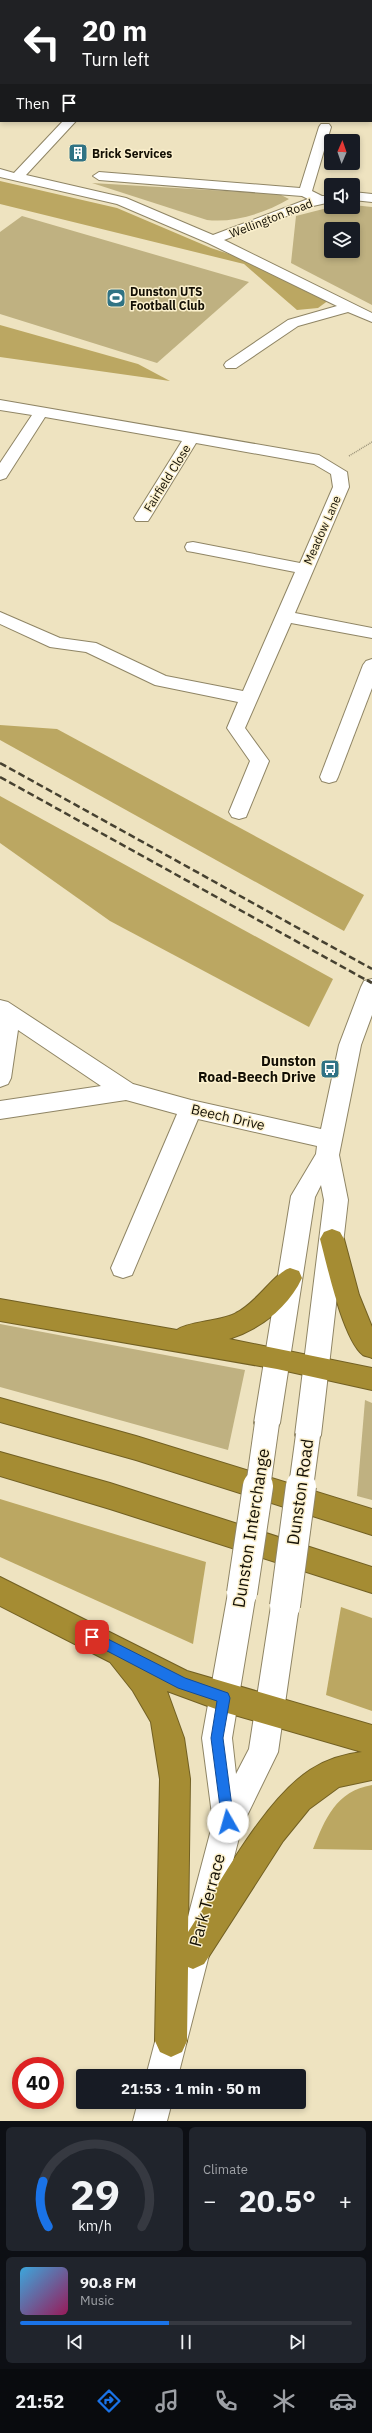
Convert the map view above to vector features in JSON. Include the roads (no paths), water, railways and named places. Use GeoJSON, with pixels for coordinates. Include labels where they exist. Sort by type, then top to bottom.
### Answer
{"type":"FeatureCollection","features":[{"type":"Feature","properties":{"kind":"highway"},"geometry":{"type":"LineString","coordinates":[[332,1239],[354,1313],[372,1347]]}},
{"type":"Feature","properties":{"kind":"highway"},"geometry":{"type":"LineString","coordinates":[[162,1338],[212,1333],[243,1324],[268,1306],[290,1278]]}},
{"type":"Feature","properties":{"kind":"highway"},"geometry":{"type":"LineString","coordinates":[[0,1310],[277,1358],[372,1379]]}},
{"type":"Feature","properties":{"kind":"highway"},"geometry":{"type":"LineString","coordinates":[[0,1410],[136,1448],[372,1522]]}},
{"type":"Feature","properties":{"kind":"highway"},"geometry":{"type":"LineString","coordinates":[[0,1464],[110,1496],[372,1580]]}},
{"type":"Feature","properties":{"kind":"highway"},"geometry":{"type":"LineString","coordinates":[[0,1591],[182,1684],[224,1698],[372,1740]]}},
{"type":"Feature","properties":{"kind":"highway"},"geometry":{"type":"LineString","coordinates":[[118,1650],[154,1695],[163,1711],[173,1752],[175,1779],[171,2041]]}},
{"type":"Feature","properties":{"kind":"highway"},"geometry":{"type":"LineString","coordinates":[[193,1953],[284,1815],[303,1795],[320,1780],[338,1772],[372,1765]]}},
{"type":"Feature","properties":{"kind":"street"},"geometry":{"type":"LineString","coordinates":[[18,176],[69,122]]}},
{"type":"Feature","properties":{"kind":"street"},"geometry":{"type":"LineString","coordinates":[[305,192],[325,126]]}},
{"type":"Feature","properties":{"kind":"street"},"geometry":{"type":"LineString","coordinates":[[0,173],[121,201],[213,240],[372,318]]}},
{"type":"Feature","properties":{"kind":"street"},"geometry":{"type":"LineString","coordinates":[[99,176],[305,192],[324,199]]}},
{"type":"Feature","properties":{"kind":"street"},"geometry":{"type":"LineString","coordinates":[[360,197],[372,198]]}},
{"type":"Feature","properties":{"kind":"street","name":"Wellington Road"},"geometry":{"type":"LineString","coordinates":[[213,240],[324,199]]}},
{"type":"Feature","properties":{"kind":"street"},"geometry":{"type":"LineString","coordinates":[[231,365],[293,323],[350,306]]}},
{"type":"Feature","properties":{"kind":"street","name":"Meadow Lane"},"geometry":{"type":"LineString","coordinates":[[0,405],[319,460],[339,472],[341,487],[236,728],[260,761],[239,812]]}},
{"type":"Feature","properties":{"kind":"street"},"geometry":{"type":"LineString","coordinates":[[0,475],[40,412]]}},
{"type":"Feature","properties":{"kind":"street","name":"Fairfield Close"},"geometry":{"type":"LineString","coordinates":[[142,518],[192,438]]}},
{"type":"Feature","properties":{"kind":"street"},"geometry":{"type":"LineString","coordinates":[[193,547],[305,569]]}},
{"type":"Feature","properties":{"kind":"street"},"geometry":{"type":"LineString","coordinates":[[284,616],[372,633]]}},
{"type":"Feature","properties":{"kind":"street"},"geometry":{"type":"LineString","coordinates":[[0,617],[56,644],[90,647],[161,681],[248,698]]}},
{"type":"Feature","properties":{"kind":"street"},"geometry":{"type":"LineString","coordinates":[[329,777],[372,665]]}},
{"type":"Feature","properties":{"kind":"street","name":"Dunston Road"},"geometry":{"type":"LineString","coordinates":[[277,1358],[303,1196],[329,1148],[350,1045],[372,987]]}},
{"type":"Feature","properties":{"kind":"street","name":"Beech Drive"},"geometry":{"type":"LineString","coordinates":[[0,1078],[4,1012],[126,1090],[329,1148]]}},
{"type":"Feature","properties":{"kind":"street","name":"Beech Drive"},"geometry":{"type":"LineString","coordinates":[[0,1110],[126,1090]]}},
{"type":"Feature","properties":{"kind":"street"},"geometry":{"type":"LineString","coordinates":[[123,1268],[191,1109]]}},
{"type":"Feature","properties":{"kind":"street","name":"Dunston Road"},"geometry":{"type":"LineString","coordinates":[[228,1822],[263,1752],[285,1606],[318,1367],[336,1200],[329,1148]]}},
{"type":"Feature","properties":{"kind":"street","name":"Dunston Interchange"},"geometry":{"type":"LineString","coordinates":[[224,1698],[242,1593],[277,1358]]}},
{"type":"Feature","properties":{"kind":"street","name":"Park Terrace"},"geometry":{"type":"LineString","coordinates":[[164,2069],[228,1822],[217,1738],[224,1698]]}},
{"type":"Feature","properties":{"kind":"street"},"geometry":{"type":"LineString","coordinates":[[150,2121],[153,2109]]}},
{"type":"Feature","properties":{"kind":"railway"},"geometry":{"type":"LineString","coordinates":[[0,763],[372,969]]}},
{"type":"Feature","properties":{"kind":"railway"},"geometry":{"type":"LineString","coordinates":[[0,777],[368,981]]}},
{"type":"Feature","properties":{"kind":"railway"},"geometry":{"type":"LineString","coordinates":[[367,980],[372,983]]}},
{"type":"Feature","properties":{"kind":"place","name":"Brick Services"},"geometry":{"type":"Point","coordinates":[78,153]}},
{"type":"Feature","properties":{"kind":"place","name":"Dunston UTS Football Club"},"geometry":{"type":"Point","coordinates":[116,298]}},
{"type":"Feature","properties":{"kind":"place","name":"Dunston Road-Beech Drive"},"geometry":{"type":"Point","coordinates":[330,1069]}}]}
